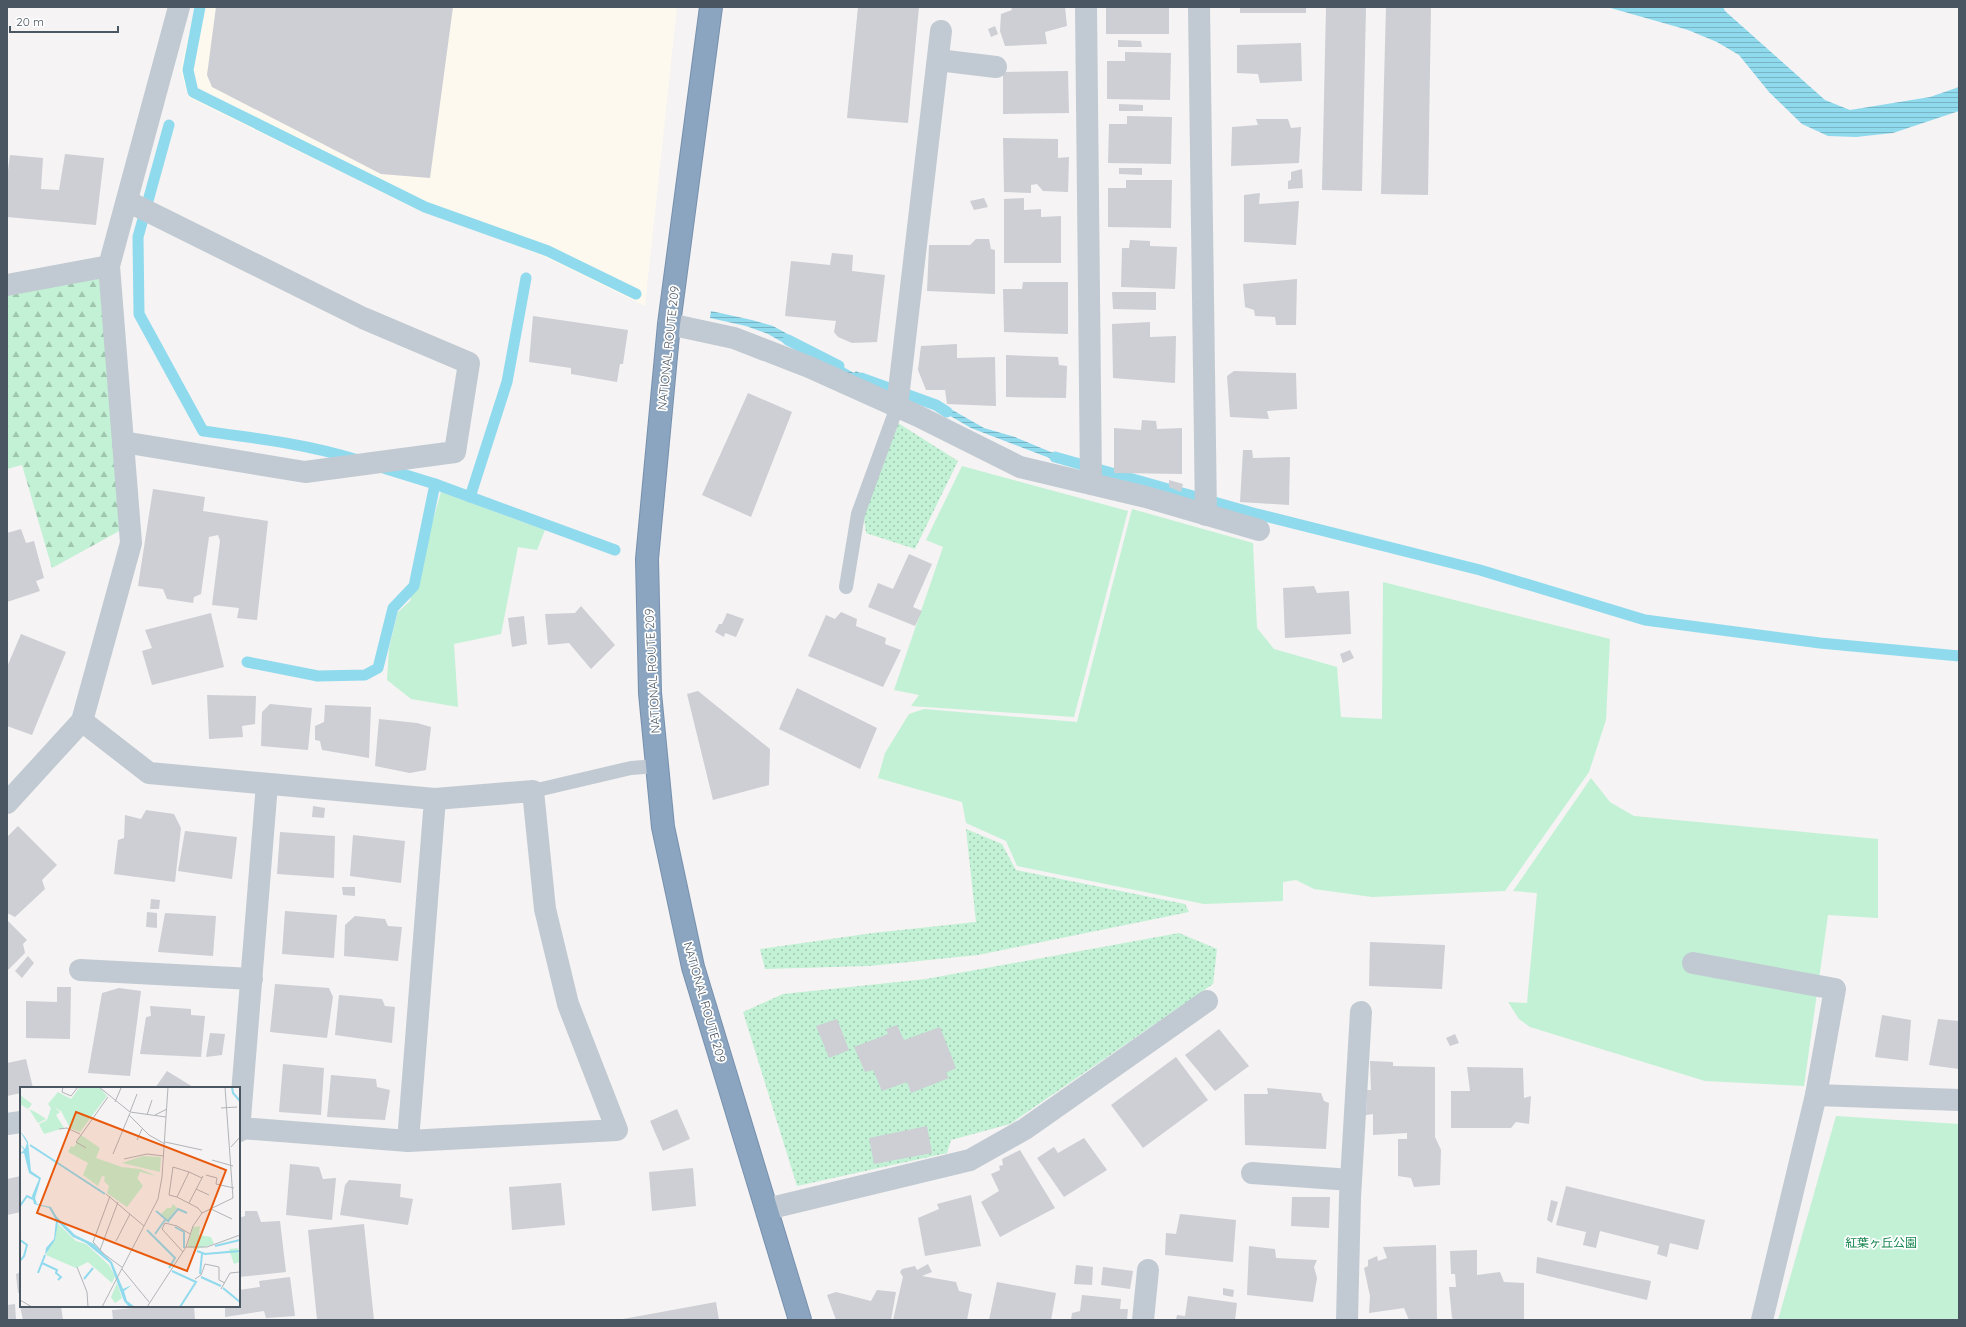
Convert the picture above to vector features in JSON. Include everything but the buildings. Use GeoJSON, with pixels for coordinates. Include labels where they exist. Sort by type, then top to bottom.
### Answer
{"type":"FeatureCollection","features":[{"type":"Feature","properties":{"kind":"highway","name":"NATIONAL ROUTE 209"},"geometry":{"type":"LineString","coordinates":[[711,7],[669,324],[648,559],[650,693],[663,827],[693,967],[800,1320]]}},
{"type":"Feature","properties":{"kind":"street"},"geometry":{"type":"LineString","coordinates":[[7,803],[82,721],[131,543],[109,266],[179,7]]}},
{"type":"Feature","properties":{"kind":"street"},"geometry":{"type":"LineString","coordinates":[[1086,7],[1091,484]]}},
{"type":"Feature","properties":{"kind":"street"},"geometry":{"type":"LineString","coordinates":[[1199,7],[1206,515]]}},
{"type":"Feature","properties":{"kind":"street"},"geometry":{"type":"LineString","coordinates":[[897,407],[941,31]]}},
{"type":"Feature","properties":{"kind":"street"},"geometry":{"type":"LineString","coordinates":[[938,60],[996,67]]}},
{"type":"Feature","properties":{"kind":"street"},"geometry":{"type":"LineString","coordinates":[[123,442],[305,472],[455,452],[469,363],[362,318],[126,201]]}},
{"type":"Feature","properties":{"kind":"street"},"geometry":{"type":"LineString","coordinates":[[7,286],[109,266]]}},
{"type":"Feature","properties":{"kind":"street"},"geometry":{"type":"LineString","coordinates":[[669,324],[734,338],[809,367],[897,407],[1020,467],[1091,484],[1259,530]]}},
{"type":"Feature","properties":{"kind":"street"},"geometry":{"type":"LineString","coordinates":[[82,721],[149,773],[435,799],[533,791],[545,909],[568,1004],[617,1130],[408,1141],[240,1129]]}},
{"type":"Feature","properties":{"kind":"street"},"geometry":{"type":"LineString","coordinates":[[240,1117],[267,784]]}},
{"type":"Feature","properties":{"kind":"street"},"geometry":{"type":"LineString","coordinates":[[408,1141],[435,799]]}},
{"type":"Feature","properties":{"kind":"street"},"geometry":{"type":"LineString","coordinates":[[1693,963],[1835,989],[1816,1095],[1762,1320]]}},
{"type":"Feature","properties":{"kind":"street"},"geometry":{"type":"LineString","coordinates":[[80,970],[252,979]]}},
{"type":"Feature","properties":{"kind":"street"},"geometry":{"type":"LineString","coordinates":[[767,1209],[970,1160],[1025,1130],[1208,1001]]}},
{"type":"Feature","properties":{"kind":"street"},"geometry":{"type":"LineString","coordinates":[[1347,1320],[1351,1180],[1361,1012]]}},
{"type":"Feature","properties":{"kind":"street"},"geometry":{"type":"LineString","coordinates":[[1816,1095],[1959,1100]]}},
{"type":"Feature","properties":{"kind":"street"},"geometry":{"type":"LineString","coordinates":[[7,1124],[20,1122]]}},
{"type":"Feature","properties":{"kind":"street"},"geometry":{"type":"LineString","coordinates":[[1252,1173],[1351,1180]]}},
{"type":"Feature","properties":{"kind":"street"},"geometry":{"type":"LineString","coordinates":[[1143,1320],[1148,1270]]}},
{"type":"Feature","properties":{"kind":"lane"},"geometry":{"type":"LineString","coordinates":[[846,587],[858,514],[897,407]]}},
{"type":"Feature","properties":{"kind":"lane"},"geometry":{"type":"LineString","coordinates":[[533,791],[631,768],[657,766]]}},
{"type":"Feature","properties":{"kind":"shaded area"},"geometry":{"type":"Polygon","coordinates":[[[195,7],[677,7],[645,306],[538,254],[410,206],[189,98],[180,70],[195,7]]]}},
{"type":"Feature","properties":{"kind":"green space"},"geometry":{"type":"Polygon","coordinates":[[[99,276],[121,530],[52,568],[22,465],[7,469],[7,295],[99,276]]]}},
{"type":"Feature","properties":{"kind":"green space"},"geometry":{"type":"Polygon","coordinates":[[[898,423],[958,461],[915,549],[866,533],[863,511],[898,423]]]}},
{"type":"Feature","properties":{"kind":"green space"},"geometry":{"type":"Polygon","coordinates":[[[962,466],[1128,511],[1074,717],[911,706],[919,695],[894,690],[943,547],[926,540],[962,466]]]}},
{"type":"Feature","properties":{"kind":"green space"},"geometry":{"type":"Polygon","coordinates":[[[441,492],[545,530],[537,550],[518,547],[501,634],[454,644],[458,707],[411,699],[387,680],[389,648],[398,612],[410,601],[441,492]]]}},
{"type":"Feature","properties":{"kind":"green space"},"geometry":{"type":"Polygon","coordinates":[[[1132,509],[1253,543],[1257,628],[1274,649],[1337,667],[1341,717],[1382,719],[1383,582],[1610,639],[1606,720],[1589,772],[1505,891],[1372,897],[1314,889],[1296,880],[1283,882],[1283,901],[1204,904],[1017,866],[1006,841],[966,823],[962,802],[878,778],[885,753],[909,714],[924,709],[1077,722],[1132,509]]]}},
{"type":"Feature","properties":{"kind":"green space"},"geometry":{"type":"Polygon","coordinates":[[[1591,778],[1610,802],[1634,816],[1878,839],[1878,918],[1828,915],[1804,1086],[1705,1081],[1530,1027],[1519,1019],[1508,1002],[1527,1003],[1537,893],[1513,891],[1591,778]]]}},
{"type":"Feature","properties":{"kind":"green space"},"geometry":{"type":"Polygon","coordinates":[[[966,829],[1002,844],[1016,870],[1185,904],[1189,912],[978,955],[869,966],[765,969],[760,949],[873,933],[976,922],[966,829]]]}},
{"type":"Feature","properties":{"kind":"green space"},"geometry":{"type":"Polygon","coordinates":[[[1179,933],[1217,949],[1213,984],[1010,1124],[951,1140],[947,1153],[797,1186],[743,1012],[783,994],[926,979],[1179,933]]]}},
{"type":"Feature","properties":{"kind":"green space","name":"紅葉ヶ丘公園"},"geometry":{"type":"Polygon","coordinates":[[[1836,1116],[1959,1124],[1959,1320],[1778,1320],[1836,1116]]]}},
{"type":"Feature","properties":{"kind":"water"},"geometry":{"type":"Polygon","coordinates":[[[1607,7],[1723,7],[1725,11],[1825,100],[1850,110],[1930,97],[1959,87],[1959,111],[1893,133],[1856,137],[1828,136],[1802,124],[1769,92],[1739,55],[1717,42],[1688,30],[1607,7]]]}},
{"type":"Feature","properties":{"kind":"water"},"geometry":{"type":"Polygon","coordinates":[[[711,311],[773,326],[804,343],[798,351],[768,334],[746,326],[710,318],[711,311]]]}},
{"type":"Feature","properties":{"kind":"water"},"geometry":{"type":"Polygon","coordinates":[[[829,359],[854,373],[856,371],[868,377],[867,379],[872,381],[872,386],[825,362],[829,359]]]}},
{"type":"Feature","properties":{"kind":"water"},"geometry":{"type":"Polygon","coordinates":[[[935,400],[984,428],[1015,437],[1070,460],[1068,465],[971,428],[933,406],[935,400]]]}},
{"type":"Feature","properties":{"kind":"waterway"},"geometry":{"type":"LineString","coordinates":[[200,7],[188,70],[193,92],[425,207],[548,251],[636,294]]}},
{"type":"Feature","properties":{"kind":"waterway"},"geometry":{"type":"LineString","coordinates":[[169,125],[138,237],[139,314],[203,431],[300,446],[339,454],[358,460]]}},
{"type":"Feature","properties":{"kind":"waterway"},"geometry":{"type":"LineString","coordinates":[[470,497],[507,382],[526,278]]}},
{"type":"Feature","properties":{"kind":"waterway"},"geometry":{"type":"LineString","coordinates":[[788,340],[839,366]]}},
{"type":"Feature","properties":{"kind":"waterway"},"geometry":{"type":"LineString","coordinates":[[861,378],[936,405],[947,412]]}},
{"type":"Feature","properties":{"kind":"waterway"},"geometry":{"type":"LineString","coordinates":[[1055,457],[1253,513],[1480,570],[1645,620],[1820,643],[1959,656]]}},
{"type":"Feature","properties":{"kind":"waterway"},"geometry":{"type":"LineString","coordinates":[[380,467],[435,484],[615,550]]}},
{"type":"Feature","properties":{"kind":"waterway"},"geometry":{"type":"LineString","coordinates":[[247,662],[318,676],[365,675],[378,668],[393,608],[414,586],[435,484]]}}]}
